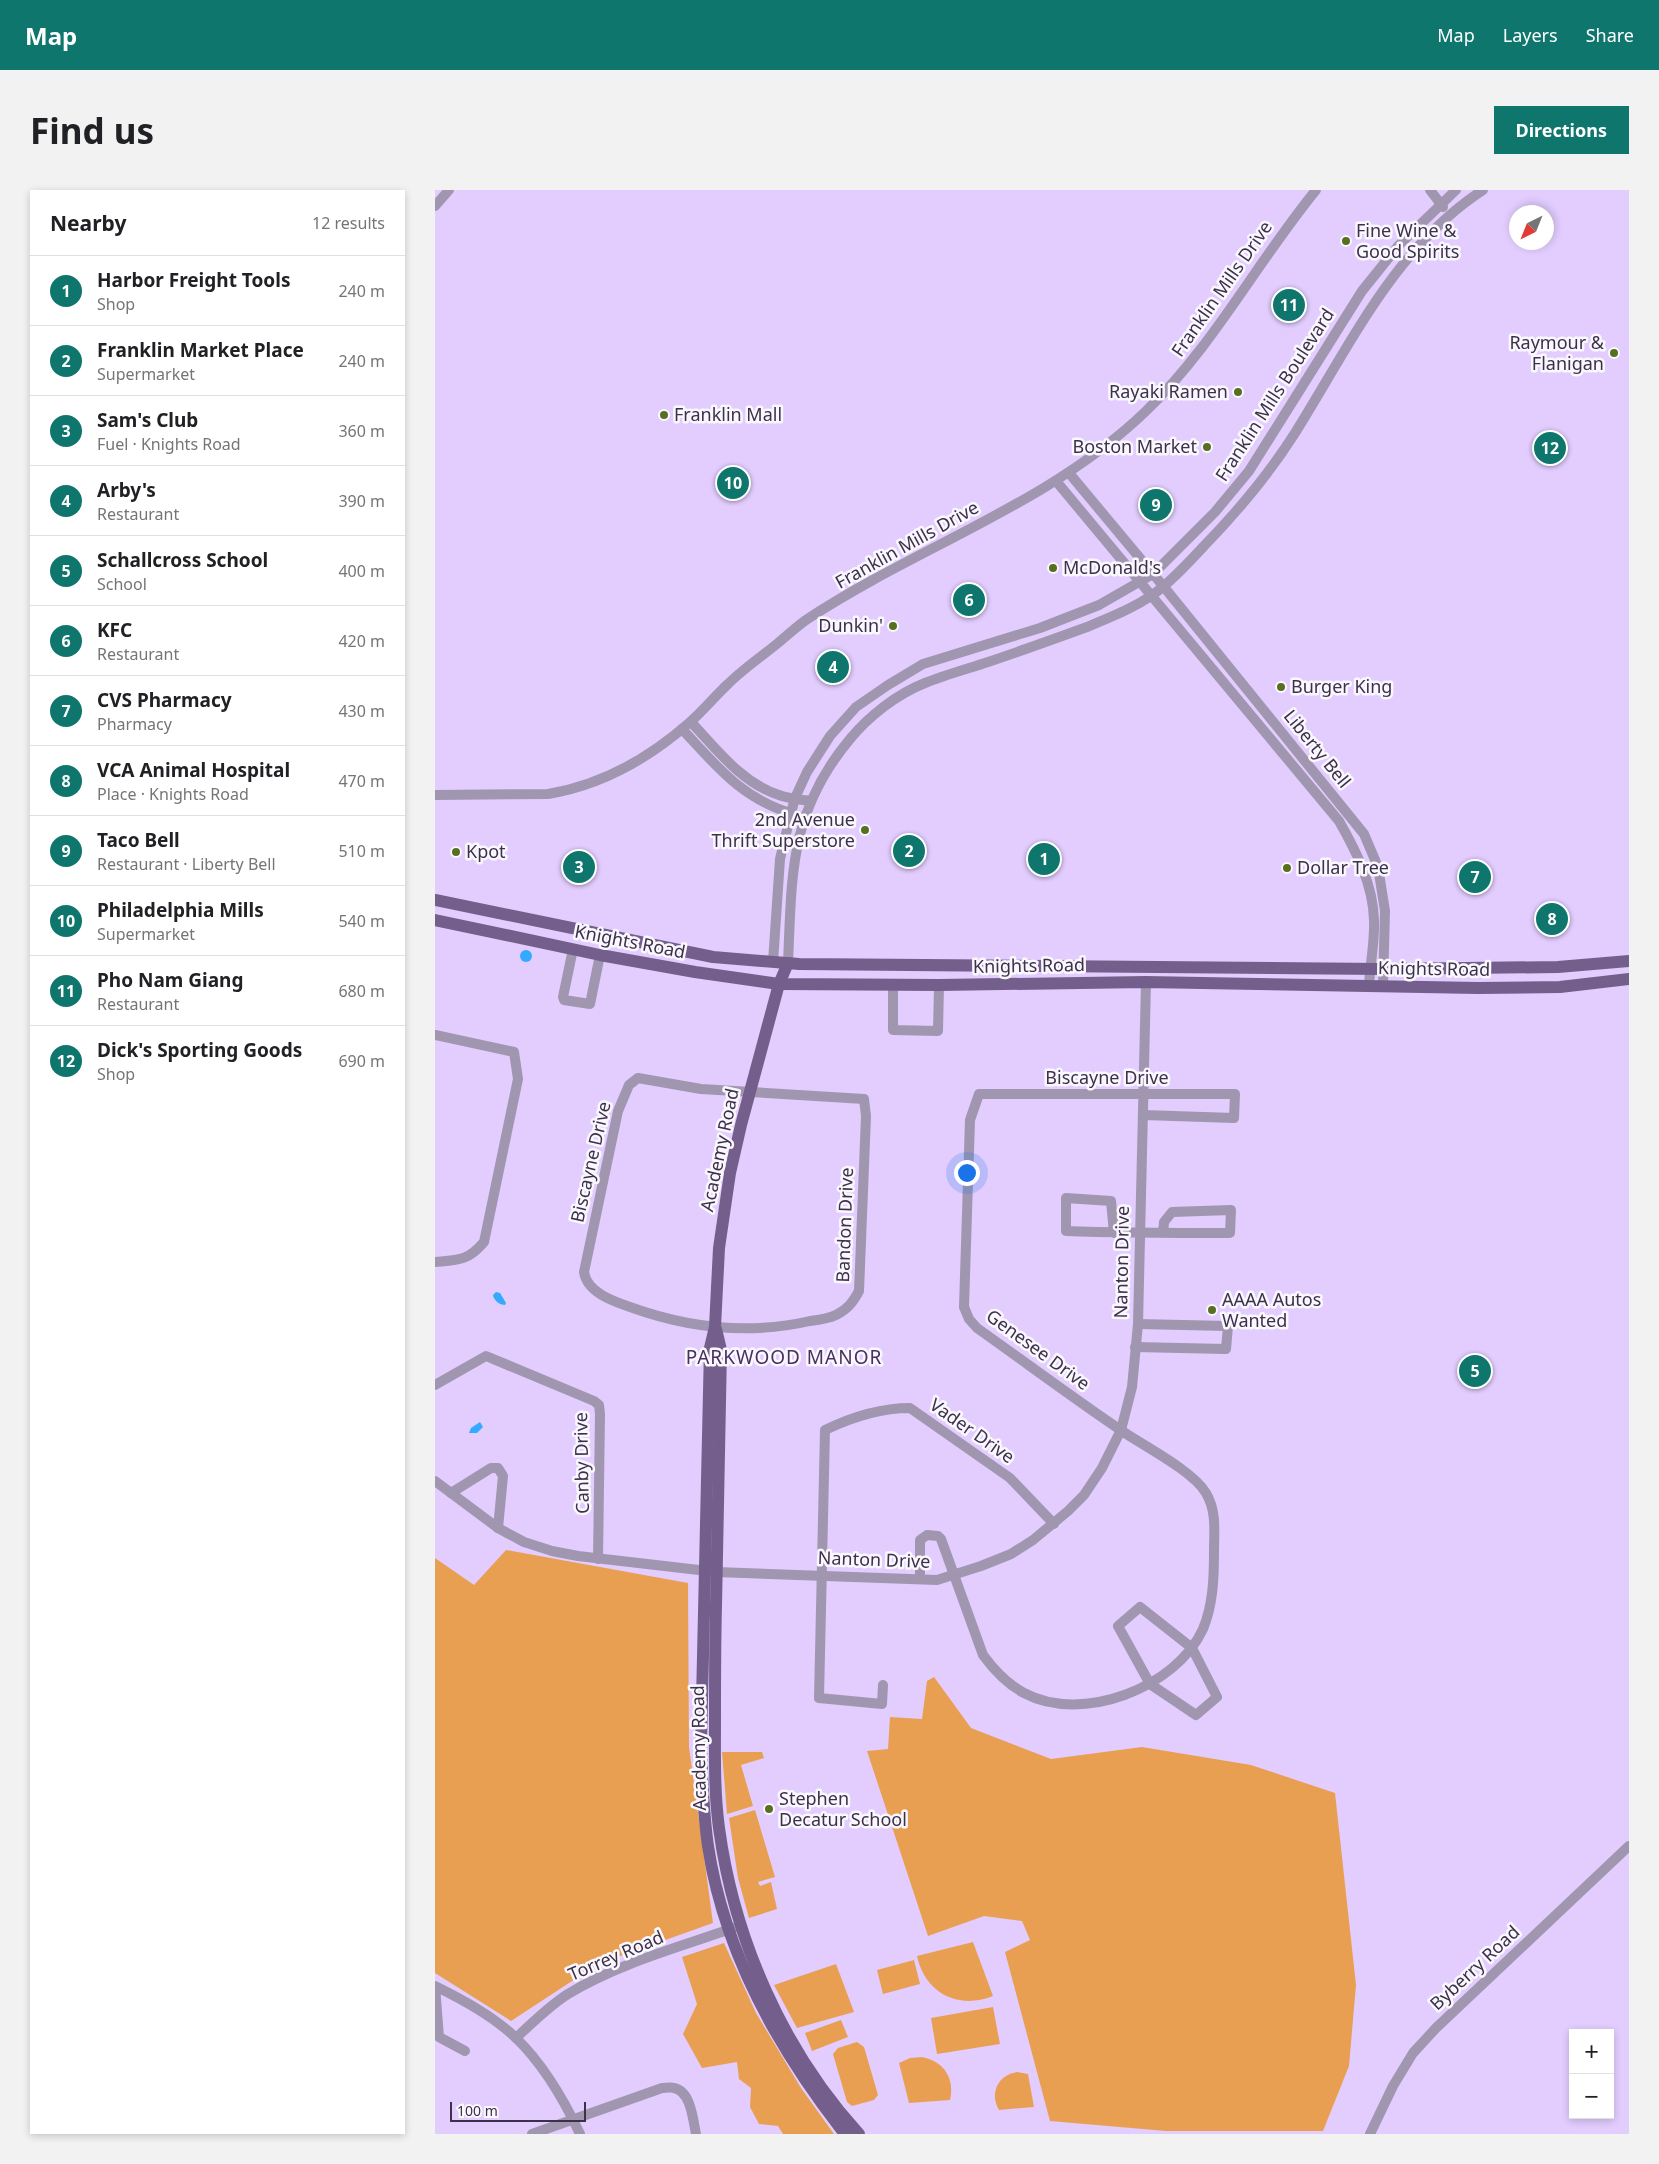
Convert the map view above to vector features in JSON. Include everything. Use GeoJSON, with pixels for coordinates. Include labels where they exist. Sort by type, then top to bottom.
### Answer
{"type":"FeatureCollection","features":[{"type":"Feature","properties":{"kind":"main road","name":"Knights Road"},"geometry":{"type":"LineString","coordinates":[[435,900],[713,957],[788,963],[1383,969],[1559,967],[1629,960]]}},
{"type":"Feature","properties":{"kind":"main road","name":"Knights Road"},"geometry":{"type":"LineString","coordinates":[[435,920],[600,955],[695,972],[779,984],[939,985],[1146,982],[1478,988],[1561,987],[1629,979]]}},
{"type":"Feature","properties":{"kind":"main road"},"geometry":{"type":"LineString","coordinates":[[573,949],[578,929]]}},
{"type":"Feature","properties":{"kind":"main road"},"geometry":{"type":"LineString","coordinates":[[773,962],[779,984]]}},
{"type":"Feature","properties":{"kind":"main road","name":"Academy Road"},"geometry":{"type":"LineString","coordinates":[[788,963],[779,984],[730,1172],[717,1263],[715,1326],[710,1348],[714,1777],[719,1828],[728,1875],[741,1925],[765,1986],[787,2030],[828,2095],[859,2134]]}},
{"type":"Feature","properties":{"kind":"main road","name":"Academy Road"},"geometry":{"type":"LineString","coordinates":[[711,1571],[701,1744],[702,1781],[709,1847],[715,1881],[728,1929],[763,2011],[803,2077],[845,2134]]}},
{"type":"Feature","properties":{"kind":"street"},"geometry":{"type":"LineString","coordinates":[[435,206],[449,190]]}},
{"type":"Feature","properties":{"kind":"street","name":"Franklin Mills Drive"},"geometry":{"type":"LineString","coordinates":[[435,795],[528,795],[564,792],[605,778],[631,766],[691,722],[729,683],[808,618],[1069,473],[1145,412],[1181,374],[1289,222],[1316,190]]}},
{"type":"Feature","properties":{"kind":"street"},"geometry":{"type":"LineString","coordinates":[[1430,190],[1449,215]]}},
{"type":"Feature","properties":{"kind":"street","name":"Franklin Mills Boulevard"},"geometry":{"type":"LineString","coordinates":[[788,963],[792,871],[805,817],[810,801],[826,771],[851,737],[895,698],[923,683],[1115,616],[1164,587],[1242,506],[1292,437],[1377,299],[1398,270],[1459,205],[1483,190]]}},
{"type":"Feature","properties":{"kind":"street","name":"Franklin Mills Boulevard"},"geometry":{"type":"LineString","coordinates":[[773,962],[779,859],[795,798],[807,772],[830,736],[856,707],[889,684],[923,664],[1040,628],[1099,604],[1153,574],[1215,512],[1249,471],[1362,291],[1399,244],[1451,191],[1459,205]]}},
{"type":"Feature","properties":{"kind":"street","name":"Liberty Bell"},"geometry":{"type":"LineString","coordinates":[[1069,473],[1364,834],[1377,867],[1385,911],[1383,986]]}},
{"type":"Feature","properties":{"kind":"street","name":"Liberty Bell"},"geometry":{"type":"LineString","coordinates":[[1056,481],[1141,581],[1339,822],[1355,850],[1369,888],[1375,920],[1369,986]]}},
{"type":"Feature","properties":{"kind":"street"},"geometry":{"type":"LineString","coordinates":[[691,722],[737,771],[779,796],[810,801]]}},
{"type":"Feature","properties":{"kind":"street"},"geometry":{"type":"LineString","coordinates":[[682,729],[730,780],[755,798],[805,817]]}},
{"type":"Feature","properties":{"kind":"street"},"geometry":{"type":"LineString","coordinates":[[573,949],[563,997],[564,1000],[589,1004],[600,955]]}},
{"type":"Feature","properties":{"kind":"street","name":"Nanton Drive"},"geometry":{"type":"LineString","coordinates":[[435,1481],[498,1528],[524,1542],[552,1551],[598,1559],[711,1571],[937,1580],[1011,1554],[1054,1524],[1083,1495],[1102,1468],[1121,1430],[1132,1387],[1137,1324],[1146,982]]}},
{"type":"Feature","properties":{"kind":"street"},"geometry":{"type":"LineString","coordinates":[[893,985],[893,1030],[938,1031],[939,985]]}},
{"type":"Feature","properties":{"kind":"street"},"geometry":{"type":"LineString","coordinates":[[435,1035],[514,1052],[518,1079],[484,1242],[475,1253],[463,1260],[435,1262]]}},
{"type":"Feature","properties":{"kind":"street","name":"Biscayne Drive"},"geometry":{"type":"LineString","coordinates":[[585,1277],[586,1262],[616,1119],[629,1085],[638,1078],[701,1089],[864,1100]]}},
{"type":"Feature","properties":{"kind":"street","name":"Genesee Drive"},"geometry":{"type":"LineString","coordinates":[[984,1094],[979,1094],[970,1120],[964,1307],[969,1319],[977,1328],[1121,1430],[1191,1476],[1204,1490],[1214,1511],[1214,1565],[1211,1605],[1202,1630],[1192,1648]]}},
{"type":"Feature","properties":{"kind":"street","name":"Biscayne Drive"},"geometry":{"type":"LineString","coordinates":[[984,1094],[1235,1094],[1234,1118],[1143,1115]]}},
{"type":"Feature","properties":{"kind":"street","name":"Bandon Drive"},"geometry":{"type":"LineString","coordinates":[[585,1277],[586,1282],[595,1291],[620,1304],[659,1318],[696,1325],[747,1329],[791,1326],[834,1316],[851,1306],[859,1291],[866,1116],[864,1100]]}},
{"type":"Feature","properties":{"kind":"street"},"geometry":{"type":"LineString","coordinates":[[1114,1233],[1111,1201],[1065,1198],[1066,1231],[1114,1233],[1139,1234],[1163,1234],[1230,1233],[1231,1210],[1173,1212],[1164,1222],[1163,1234]]}},
{"type":"Feature","properties":{"kind":"street"},"geometry":{"type":"LineString","coordinates":[[1135,1347],[1226,1349],[1228,1326],[1137,1324]]}},
{"type":"Feature","properties":{"kind":"street","name":"Canby Drive"},"geometry":{"type":"LineString","coordinates":[[435,1385],[486,1356],[594,1400],[599,1405],[598,1559]]}},
{"type":"Feature","properties":{"kind":"street","name":"Vader Drive"},"geometry":{"type":"LineString","coordinates":[[822,1574],[825,1430],[860,1415],[896,1408],[910,1408],[1010,1478],[1054,1524]]}},
{"type":"Feature","properties":{"kind":"street"},"geometry":{"type":"LineString","coordinates":[[451,1493],[491,1468],[497,1468],[503,1476],[498,1528]]}},
{"type":"Feature","properties":{"kind":"street"},"geometry":{"type":"LineString","coordinates":[[920,1579],[920,1540],[927,1535],[937,1536],[941,1539],[983,1655],[994,1670],[1025,1693],[1043,1700],[1080,1704],[1122,1696],[1150,1684],[1178,1663],[1192,1648]]}},
{"type":"Feature","properties":{"kind":"street"},"geometry":{"type":"LineString","coordinates":[[822,1574],[819,1698],[882,1704],[883,1685]]}},
{"type":"Feature","properties":{"kind":"street"},"geometry":{"type":"LineString","coordinates":[[1140,1608],[1192,1648],[1217,1697],[1196,1715],[1150,1684],[1118,1626],[1140,1608]]}},
{"type":"Feature","properties":{"kind":"street","name":"Byberry Road"},"geometry":{"type":"LineString","coordinates":[[1370,2134],[1393,2086],[1418,2047],[1629,1846]]}},
{"type":"Feature","properties":{"kind":"street","name":"Torrey Road"},"geometry":{"type":"LineString","coordinates":[[516,2038],[567,1995],[592,1981],[741,1925]]}},
{"type":"Feature","properties":{"kind":"street"},"geometry":{"type":"LineString","coordinates":[[435,1986],[483,2013],[516,2038],[546,2074],[580,2134]]}},
{"type":"Feature","properties":{"kind":"street"},"geometry":{"type":"LineString","coordinates":[[435,1986],[439,2037],[465,2051]]}},
{"type":"Feature","properties":{"kind":"street"},"geometry":{"type":"LineString","coordinates":[[532,2134],[662,2088],[675,2088],[684,2094],[689,2103],[696,2134]]}},
{"type":"Feature","properties":{"kind":"shaded area"},"geometry":{"type":"Polygon","coordinates":[[[506,1550],[688,1583],[689,1747],[713,1923],[598,1964],[511,2021],[435,1973],[435,1558],[474,1585],[506,1550]]]}},
{"type":"Feature","properties":{"kind":"shaded area"},"geometry":{"type":"Polygon","coordinates":[[[934,1677],[971,1728],[1051,1759],[1142,1747],[1251,1765],[1335,1793],[1356,1985],[1349,2066],[1323,2131],[1166,2131],[1050,2121],[1005,1952],[1030,1940],[1022,1921],[984,1916],[928,1936],[867,1751],[888,1749],[890,1717],[922,1719],[927,1681],[934,1677]]]}},
{"type":"Feature","properties":{"kind":"shaded area"},"geometry":{"type":"Polygon","coordinates":[[[722,1752],[762,1752],[764,1758],[741,1765],[753,1806],[727,1814],[722,1752]]]}},
{"type":"Feature","properties":{"kind":"shaded area"},"geometry":{"type":"Polygon","coordinates":[[[755,1810],[775,1877],[758,1882],[760,1886],[771,1882],[777,1909],[749,1918],[738,1878],[729,1818],[755,1810]]]}},
{"type":"Feature","properties":{"kind":"shaded area"},"geometry":{"type":"Polygon","coordinates":[[[973,1942],[993,1996],[967,2001],[945,1995],[935,1989],[921,1969],[917,1956],[973,1942]]]}},
{"type":"Feature","properties":{"kind":"shaded area"},"geometry":{"type":"Polygon","coordinates":[[[724,1943],[756,2013],[801,2088],[834,2134],[783,2134],[778,2126],[759,2124],[750,2107],[751,2088],[739,2079],[737,2062],[702,2068],[683,2034],[697,2004],[682,1957],[724,1943]]]}},
{"type":"Feature","properties":{"kind":"shaded area"},"geometry":{"type":"Polygon","coordinates":[[[914,1960],[920,1984],[883,1994],[877,1970],[914,1960]]]}},
{"type":"Feature","properties":{"kind":"shaded area"},"geometry":{"type":"Polygon","coordinates":[[[836,1964],[854,2012],[797,2028],[774,1985],[836,1964]]]}},
{"type":"Feature","properties":{"kind":"shaded area"},"geometry":{"type":"Polygon","coordinates":[[[993,2007],[1000,2044],[937,2054],[931,2018],[993,2007]]]}},
{"type":"Feature","properties":{"kind":"shaded area"},"geometry":{"type":"Polygon","coordinates":[[[841,2020],[848,2037],[812,2051],[805,2033],[841,2020]]]}},
{"type":"Feature","properties":{"kind":"shaded area"},"geometry":{"type":"Polygon","coordinates":[[[857,2042],[864,2047],[878,2095],[874,2100],[852,2106],[847,2102],[833,2054],[838,2048],[857,2042]]]}},
{"type":"Feature","properties":{"kind":"shaded area"},"geometry":{"type":"Polygon","coordinates":[[[922,2057],[936,2062],[946,2072],[951,2085],[950,2100],[909,2103],[899,2063],[910,2058],[922,2057]]]}},
{"type":"Feature","properties":{"kind":"shaded area"},"geometry":{"type":"Polygon","coordinates":[[[1017,2072],[1028,2074],[1034,2107],[999,2110],[995,2097],[997,2086],[1005,2077],[1017,2072]]]}},
{"type":"Feature","properties":{"kind":"water"},"geometry":{"type":"Polygon","coordinates":[[[524,950],[528,950],[532,956],[528,962],[524,962],[520,958],[520,954],[524,950]]]}},
{"type":"Feature","properties":{"kind":"water"},"geometry":{"type":"Polygon","coordinates":[[[496,1292],[500,1293],[506,1303],[505,1305],[495,1299],[493,1295],[496,1292]]]}},
{"type":"Feature","properties":{"kind":"water"},"geometry":{"type":"Polygon","coordinates":[[[480,1422],[483,1427],[477,1433],[469,1433],[471,1428],[480,1422]]]}},
{"type":"Feature","properties":{"kind":"place","name":"Fine Wine & Good Spirits"},"geometry":{"type":"Point","coordinates":[1346,241]}},
{"type":"Feature","properties":{"kind":"place","name":"Pho Nam Giang"},"geometry":{"type":"Point","coordinates":[1289,305]}},
{"type":"Feature","properties":{"kind":"place","name":"Raymour & Flanigan"},"geometry":{"type":"Point","coordinates":[1614,353]}},
{"type":"Feature","properties":{"kind":"place","name":"Rayaki Ramen"},"geometry":{"type":"Point","coordinates":[1238,392]}},
{"type":"Feature","properties":{"kind":"place","name":"Franklin Mall"},"geometry":{"type":"Point","coordinates":[664,415]}},
{"type":"Feature","properties":{"kind":"place","name":"Boston Market"},"geometry":{"type":"Point","coordinates":[1207,447]}},
{"type":"Feature","properties":{"kind":"place","name":"Dick's Sporting Goods"},"geometry":{"type":"Point","coordinates":[1550,448]}},
{"type":"Feature","properties":{"kind":"place","name":"Philadelphia Mills"},"geometry":{"type":"Point","coordinates":[733,483]}},
{"type":"Feature","properties":{"kind":"place","name":"Taco Bell"},"geometry":{"type":"Point","coordinates":[1156,505]}},
{"type":"Feature","properties":{"kind":"place","name":"McDonald's"},"geometry":{"type":"Point","coordinates":[1053,568]}},
{"type":"Feature","properties":{"kind":"place","name":"KFC"},"geometry":{"type":"Point","coordinates":[969,600]}},
{"type":"Feature","properties":{"kind":"place","name":"Dunkin'"},"geometry":{"type":"Point","coordinates":[893,626]}},
{"type":"Feature","properties":{"kind":"place","name":"Arby's"},"geometry":{"type":"Point","coordinates":[833,667]}},
{"type":"Feature","properties":{"kind":"place","name":"Burger King"},"geometry":{"type":"Point","coordinates":[1281,687]}},
{"type":"Feature","properties":{"kind":"place","name":"2nd Avenue Thrift Superstore"},"geometry":{"type":"Point","coordinates":[865,830]}},
{"type":"Feature","properties":{"kind":"place","name":"Franklin Market Place"},"geometry":{"type":"Point","coordinates":[909,851]}},
{"type":"Feature","properties":{"kind":"place","name":"Kpot"},"geometry":{"type":"Point","coordinates":[456,852]}},
{"type":"Feature","properties":{"kind":"place","name":"Harbor Freight Tools"},"geometry":{"type":"Point","coordinates":[1044,859]}},
{"type":"Feature","properties":{"kind":"place","name":"Sam's Club"},"geometry":{"type":"Point","coordinates":[579,867]}},
{"type":"Feature","properties":{"kind":"place","name":"Dollar Tree"},"geometry":{"type":"Point","coordinates":[1287,868]}},
{"type":"Feature","properties":{"kind":"place","name":"CVS Pharmacy"},"geometry":{"type":"Point","coordinates":[1475,877]}},
{"type":"Feature","properties":{"kind":"place","name":"VCA Animal Hospital"},"geometry":{"type":"Point","coordinates":[1552,919]}},
{"type":"Feature","properties":{"kind":"place","name":"AAAA Autos Wanted"},"geometry":{"type":"Point","coordinates":[1212,1310]}},
{"type":"Feature","properties":{"kind":"place","name":"Schallcross School"},"geometry":{"type":"Point","coordinates":[1475,1371]}},
{"type":"Feature","properties":{"kind":"place","name":"Stephen Decatur School"},"geometry":{"type":"Point","coordinates":[769,1809]}},
{"type":"Feature","properties":{"kind":"district","name":"PARKWOOD MANOR"},"geometry":{"type":"Point","coordinates":[784,1357]}}]}
